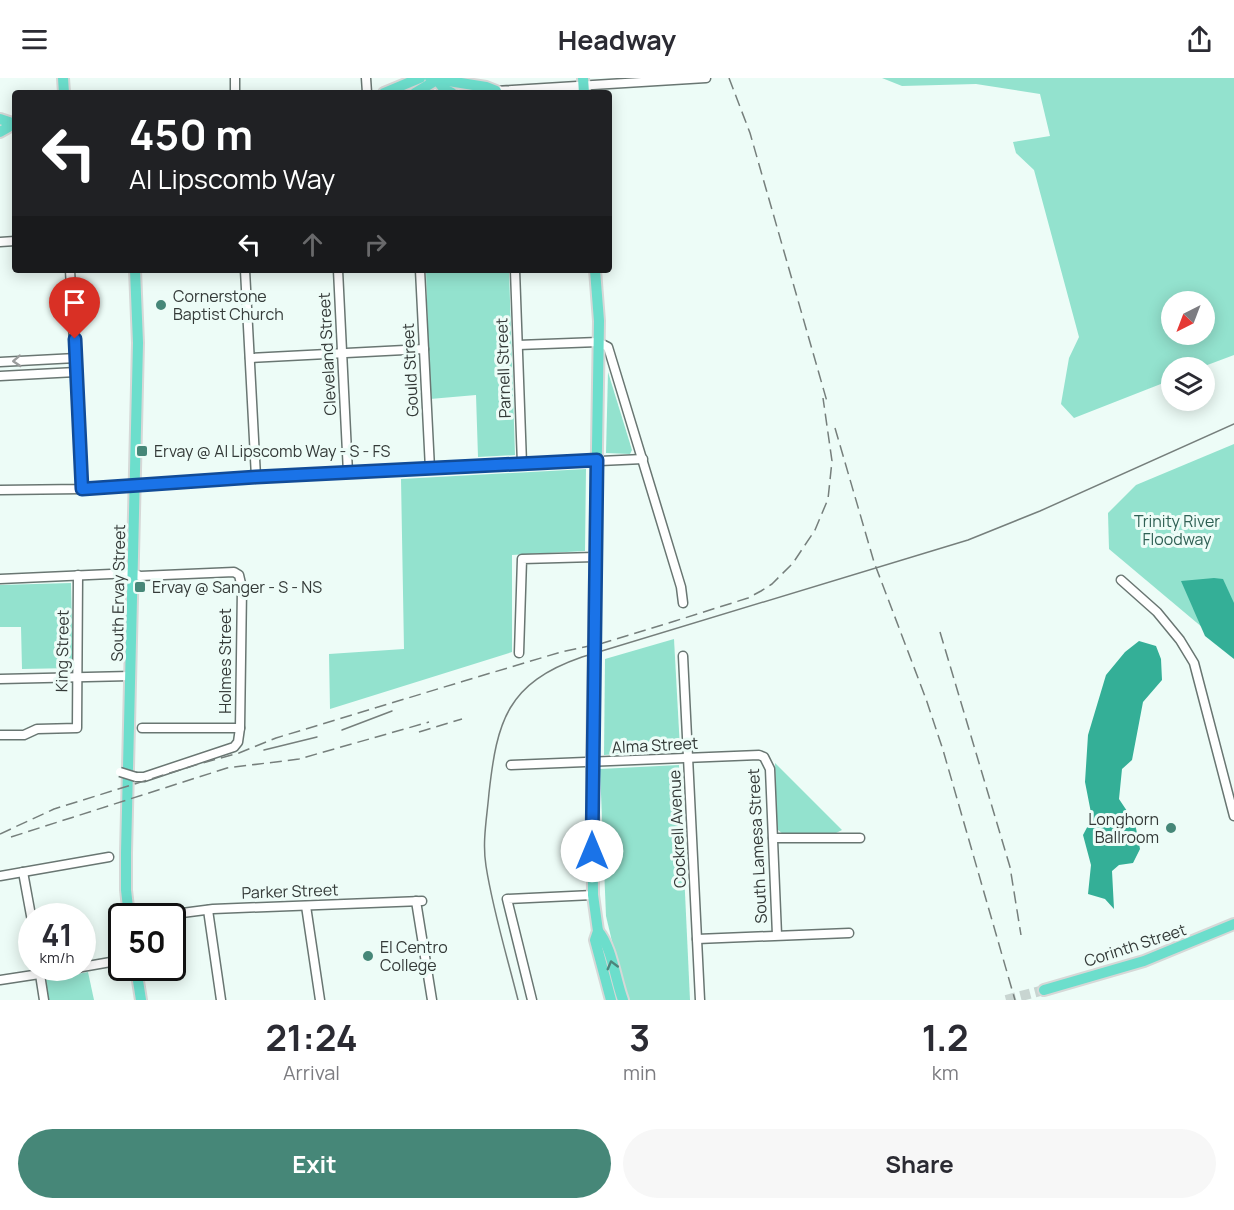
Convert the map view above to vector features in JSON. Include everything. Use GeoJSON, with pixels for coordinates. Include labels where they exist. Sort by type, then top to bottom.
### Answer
{"type":"FeatureCollection","features":[{"type":"Feature","properties":{"kind":"main road"},"geometry":{"type":"LineString","coordinates":[[391,90],[420,78]]}},
{"type":"Feature","properties":{"kind":"main road"},"geometry":{"type":"LineString","coordinates":[[479,78],[492,90]]}},
{"type":"Feature","properties":{"kind":"main road"},"geometry":{"type":"LineString","coordinates":[[420,90],[436,79],[486,87],[491,90]]}},
{"type":"Feature","properties":{"kind":"main road"},"geometry":{"type":"LineString","coordinates":[[436,79],[447,90]]}},
{"type":"Feature","properties":{"kind":"main road","name":"South Ervay Street"},"geometry":{"type":"LineString","coordinates":[[128,903],[138,343],[135,273]]}},
{"type":"Feature","properties":{"kind":"main road"},"geometry":{"type":"LineString","coordinates":[[595,273],[598,342],[592,763],[593,895],[598,931],[595,940],[611,1000]]}},
{"type":"Feature","properties":{"kind":"main road","name":"Corinth Street"},"geometry":{"type":"LineString","coordinates":[[1044,990],[1144,961],[1234,924]]}},
{"type":"Feature","properties":{"kind":"main road"},"geometry":{"type":"LineString","coordinates":[[598,931],[606,939],[623,1000]]}},
{"type":"Feature","properties":{"kind":"main road"},"geometry":{"type":"LineString","coordinates":[[138,981],[141,1000]]}},
{"type":"Feature","properties":{"kind":"street"},"geometry":{"type":"LineString","coordinates":[[524,90],[706,78]]}},
{"type":"Feature","properties":{"kind":"street"},"geometry":{"type":"LineString","coordinates":[[70,273],[82,489]]}},
{"type":"Feature","properties":{"kind":"street"},"geometry":{"type":"LineString","coordinates":[[245,273],[256,477]]}},
{"type":"Feature","properties":{"kind":"street","name":"Cleveland Street"},"geometry":{"type":"LineString","coordinates":[[338,273],[348,473]]}},
{"type":"Feature","properties":{"kind":"street","name":"Gould Street"},"geometry":{"type":"LineString","coordinates":[[420,273],[430,469]]}},
{"type":"Feature","properties":{"kind":"street","name":"Parnell Street"},"geometry":{"type":"LineString","coordinates":[[514,273],[522,464]]}},
{"type":"Feature","properties":{"kind":"street"},"geometry":{"type":"LineString","coordinates":[[518,345],[598,342],[609,347],[681,586],[683,603]]}},
{"type":"Feature","properties":{"kind":"street"},"geometry":{"type":"LineString","coordinates":[[250,358],[424,350]]}},
{"type":"Feature","properties":{"kind":"street"},"geometry":{"type":"LineString","coordinates":[[0,362],[76,358]]}},
{"type":"Feature","properties":{"kind":"street"},"geometry":{"type":"LineString","coordinates":[[0,376],[76,372]]}},
{"type":"Feature","properties":{"kind":"street"},"geometry":{"type":"LineString","coordinates":[[0,490],[82,489],[256,477],[643,459]]}},
{"type":"Feature","properties":{"kind":"street"},"geometry":{"type":"LineString","coordinates":[[519,653],[522,559],[595,557]]}},
{"type":"Feature","properties":{"kind":"street","name":"Holmes Street"},"geometry":{"type":"LineString","coordinates":[[120,772],[144,777],[234,747],[238,742],[240,728],[242,580],[239,575],[234,572],[140,576],[133,573]]}},
{"type":"Feature","properties":{"kind":"street"},"geometry":{"type":"LineString","coordinates":[[0,579],[133,573]]}},
{"type":"Feature","properties":{"kind":"street","name":"King Street"},"geometry":{"type":"LineString","coordinates":[[0,735],[24,735],[37,729],[77,728],[78,575]]}},
{"type":"Feature","properties":{"kind":"street"},"geometry":{"type":"LineString","coordinates":[[1121,580],[1157,612],[1180,640],[1194,663],[1234,816]]}},
{"type":"Feature","properties":{"kind":"street","name":"Cockrell Avenue"},"geometry":{"type":"LineString","coordinates":[[682,656],[700,1000]]}},
{"type":"Feature","properties":{"kind":"street"},"geometry":{"type":"LineString","coordinates":[[0,678],[131,676]]}},
{"type":"Feature","properties":{"kind":"street"},"geometry":{"type":"LineString","coordinates":[[142,728],[240,728]]}},
{"type":"Feature","properties":{"kind":"street","name":"Alma Street"},"geometry":{"type":"LineString","coordinates":[[511,765],[759,755],[764,757]]}},
{"type":"Feature","properties":{"kind":"street","name":"South Lamesa Street"},"geometry":{"type":"LineString","coordinates":[[764,757],[770,769],[777,935]]}},
{"type":"Feature","properties":{"kind":"street"},"geometry":{"type":"LineString","coordinates":[[773,838],[861,838]]}},
{"type":"Feature","properties":{"kind":"street"},"geometry":{"type":"LineString","coordinates":[[0,876],[109,857]]}},
{"type":"Feature","properties":{"kind":"street"},"geometry":{"type":"LineString","coordinates":[[23,872],[29,903]]}},
{"type":"Feature","properties":{"kind":"street"},"geometry":{"type":"LineString","coordinates":[[532,1000],[507,899],[593,895]]}},
{"type":"Feature","properties":{"kind":"street","name":"Parker Street"},"geometry":{"type":"LineString","coordinates":[[186,913],[419,901],[432,1000]]}},
{"type":"Feature","properties":{"kind":"street"},"geometry":{"type":"LineString","coordinates":[[306,906],[320,1000]]}},
{"type":"Feature","properties":{"kind":"street"},"geometry":{"type":"LineString","coordinates":[[208,910],[221,1000]]}},
{"type":"Feature","properties":{"kind":"street"},"geometry":{"type":"LineString","coordinates":[[697,939],[849,933]]}},
{"type":"Feature","properties":{"kind":"street"},"geometry":{"type":"LineString","coordinates":[[0,980],[18,976]]}},
{"type":"Feature","properties":{"kind":"street"},"geometry":{"type":"LineString","coordinates":[[41,981],[44,1000]]}},
{"type":"Feature","properties":{"kind":"green space"},"geometry":{"type":"Polygon","coordinates":[[[882,78],[1234,78],[1234,355],[1215,362],[1215,357],[1161,357],[1161,384],[1074,418],[1061,404],[1069,358],[1079,337],[1034,170],[1016,153],[1013,142],[1050,136],[1040,94],[976,84],[902,86],[882,78]]]}},
{"type":"Feature","properties":{"kind":"green space"},"geometry":{"type":"Polygon","coordinates":[[[426,273],[509,273],[515,455],[478,457],[476,395],[430,399],[426,273]]]}},
{"type":"Feature","properties":{"kind":"green space"},"geometry":{"type":"Polygon","coordinates":[[[608,372],[632,450],[630,454],[606,453],[608,372]]]}},
{"type":"Feature","properties":{"kind":"green space","name":"Trinity River Floodway"},"geometry":{"type":"Polygon","coordinates":[[[1234,444],[1234,654],[1109,549],[1108,513],[1136,485],[1234,444]]]}},
{"type":"Feature","properties":{"kind":"green space"},"geometry":{"type":"Polygon","coordinates":[[[586,469],[585,551],[512,555],[512,652],[330,709],[329,654],[404,649],[401,479],[586,469]]]}},
{"type":"Feature","properties":{"kind":"green space"},"geometry":{"type":"Polygon","coordinates":[[[71,583],[73,668],[22,669],[21,627],[0,627],[0,585],[71,583]]]}},
{"type":"Feature","properties":{"kind":"green space"},"geometry":{"type":"Polygon","coordinates":[[[674,639],[680,749],[604,755],[605,659],[674,639]]]}},
{"type":"Feature","properties":{"kind":"green space"},"geometry":{"type":"Polygon","coordinates":[[[775,763],[842,830],[836,833],[784,835],[777,829],[775,763]]]}},
{"type":"Feature","properties":{"kind":"green space"},"geometry":{"type":"Polygon","coordinates":[[[679,765],[690,1000],[629,1000],[619,971],[606,916],[600,769],[679,765]]]}},
{"type":"Feature","properties":{"kind":"green space"},"geometry":{"type":"Polygon","coordinates":[[[46,981],[90,981],[94,1000],[48,1000],[46,981]]]}},
{"type":"Feature","properties":{"kind":"shaded area"},"geometry":{"type":"Polygon","coordinates":[[[1223,579],[1234,603],[1234,659],[1205,636],[1181,581],[1223,579]]]}},
{"type":"Feature","properties":{"kind":"shaded area"},"geometry":{"type":"Polygon","coordinates":[[[1139,641],[1156,646],[1161,659],[1162,680],[1143,702],[1132,760],[1122,769],[1119,799],[1135,823],[1140,849],[1133,863],[1119,865],[1112,871],[1114,909],[1105,899],[1088,894],[1091,865],[1083,835],[1092,818],[1085,782],[1088,735],[1106,675],[1125,652],[1139,641]]]}},
{"type":"Feature","properties":{"kind":"tunnel"},"geometry":{"type":"LineString","coordinates":[[1006,1000],[1044,990]]}},
{"type":"Feature","properties":{"kind":"tram line"},"geometry":{"type":"LineString","coordinates":[[518,1000],[492,900],[486,866],[485,839],[492,768],[502,725],[510,708],[522,692],[537,679],[557,667],[582,657],[968,540],[1040,511],[1234,424]]}},
{"type":"Feature","properties":{"kind":"tram line"},"geometry":{"type":"LineString","coordinates":[[342,730],[392,711]]}},
{"type":"Feature","properties":{"kind":"tram line"},"geometry":{"type":"LineString","coordinates":[[264,750],[317,737]]}},
{"type":"Feature","properties":{"kind":"railway"},"geometry":{"type":"LineString","coordinates":[[729,78],[750,133],[828,405]]}},
{"type":"Feature","properties":{"kind":"railway"},"geometry":{"type":"LineString","coordinates":[[0,834],[54,809],[239,753],[276,738],[561,652],[603,643],[748,598],[772,584],[793,563],[815,530],[828,499],[832,461],[823,398]]}},
{"type":"Feature","properties":{"kind":"railway"},"geometry":{"type":"LineString","coordinates":[[835,428],[874,562],[943,750],[1015,1000]]}},
{"type":"Feature","properties":{"kind":"railway"},"geometry":{"type":"LineString","coordinates":[[940,632],[1010,867],[1021,935]]}},
{"type":"Feature","properties":{"kind":"railway"},"geometry":{"type":"LineString","coordinates":[[419,732],[462,719]]}},
{"type":"Feature","properties":{"kind":"railway"},"geometry":{"type":"LineString","coordinates":[[11,837],[227,768],[299,759],[429,722]]}},
{"type":"Feature","properties":{"kind":"place","name":"Cornerstone Baptist Church"},"geometry":{"type":"Point","coordinates":[161,305]}},
{"type":"Feature","properties":{"kind":"place","name":"Ervay @ Al Lipscomb Way - S - FS"},"geometry":{"type":"Point","coordinates":[142,451]}},
{"type":"Feature","properties":{"kind":"place","name":"Ervay @ Sanger - S - NS"},"geometry":{"type":"Point","coordinates":[140,587]}},
{"type":"Feature","properties":{"kind":"place","name":"Longhorn Ballroom"},"geometry":{"type":"Point","coordinates":[1171,828]}},
{"type":"Feature","properties":{"kind":"place","name":"El Centro College"},"geometry":{"type":"Point","coordinates":[368,956]}},
{"type":"Feature","properties":{"kind":"route"},"geometry":{"type":"LineString","coordinates":[[75,339],[82,489],[256,477],[597,460],[592,851]]}}]}
